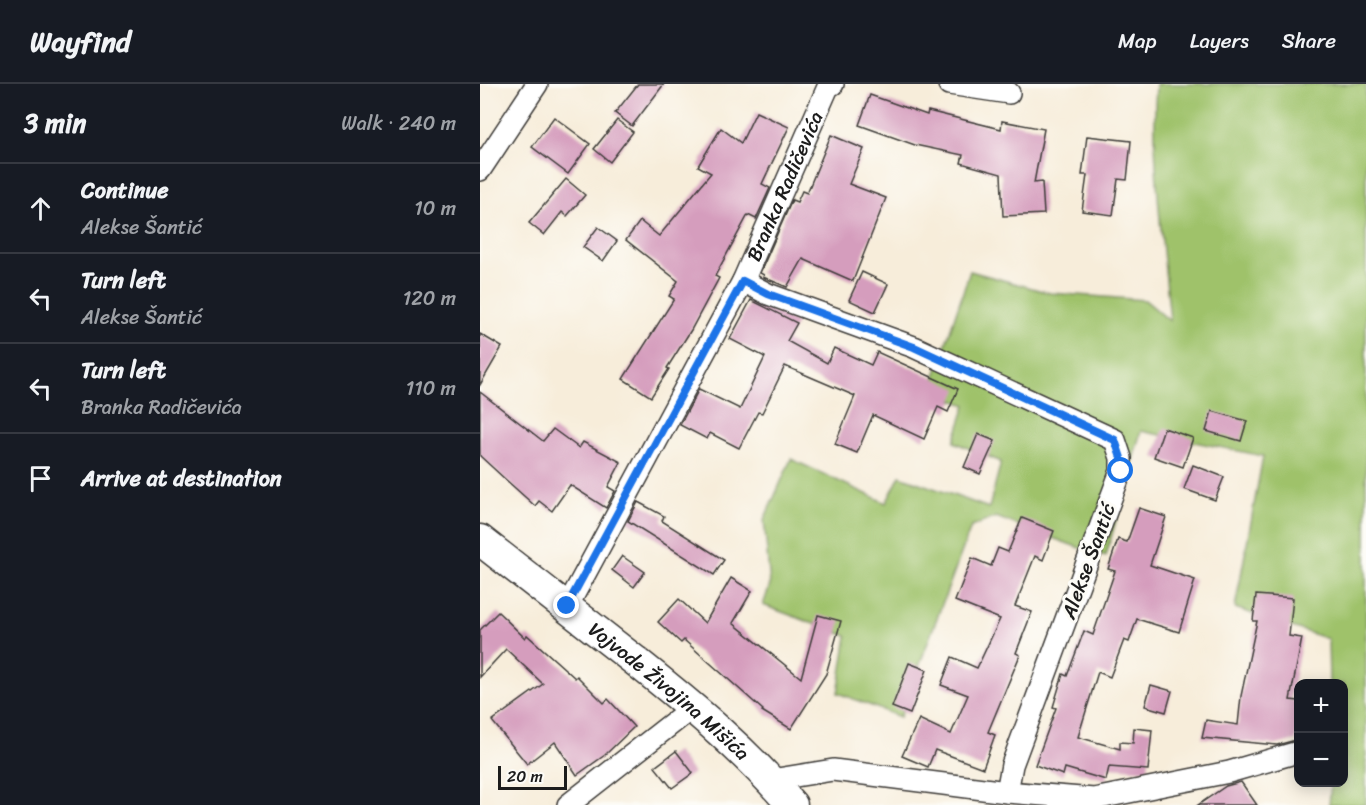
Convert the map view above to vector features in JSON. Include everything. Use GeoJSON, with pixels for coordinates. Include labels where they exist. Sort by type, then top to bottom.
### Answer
{"type":"FeatureCollection","features":[{"type":"Feature","properties":{"kind":"street"},"geometry":{"type":"LineString","coordinates":[[480,170],[537,84]]}},
{"type":"Feature","properties":{"kind":"street","name":"Branka Radičevića"},"geometry":{"type":"LineString","coordinates":[[567,606],[743,281],[828,87],[833,84]]}},
{"type":"Feature","properties":{"kind":"street"},"geometry":{"type":"LineString","coordinates":[[949,84],[1009,93]]}},
{"type":"Feature","properties":{"kind":"street","name":"Alekse Šantić"},"geometry":{"type":"LineString","coordinates":[[743,281],[768,294],[914,347],[1115,440],[1121,458],[1121,471],[1012,765],[1007,792]]}},
{"type":"Feature","properties":{"kind":"street","name":"Vojvode Živojina Mišića"},"geometry":{"type":"LineString","coordinates":[[480,540],[693,707],[771,780],[792,805]]}},
{"type":"Feature","properties":{"kind":"street"},"geometry":{"type":"LineString","coordinates":[[568,805],[693,707]]}},
{"type":"Feature","properties":{"kind":"street"},"geometry":{"type":"LineString","coordinates":[[771,780],[833,770],[1007,792],[1094,799],[1229,772],[1294,753]]}},
{"type":"Feature","properties":{"kind":"green space"},"geometry":{"type":"Polygon","coordinates":[[[1156,84],[1366,84],[1366,805],[1329,805],[1331,787],[1348,787],[1348,679],[1329,679],[1328,639],[1235,608],[1263,456],[1141,431],[1106,556],[996,517],[971,527],[900,717],[838,693],[847,636],[763,605],[770,585],[764,520],[791,459],[886,503],[900,476],[989,508],[1001,462],[954,442],[966,405],[933,393],[935,376],[970,271],[1050,293],[1145,300],[1170,321],[1156,173],[1156,84]]]}},
{"type":"Feature","properties":{"kind":"building"},"geometry":{"type":"Polygon","coordinates":[[[638,84],[664,84],[632,126],[615,113],[638,84]]]}},
{"type":"Feature","properties":{"kind":"building"},"geometry":{"type":"Polygon","coordinates":[[[870,95],[927,115],[928,111],[1001,129],[1002,121],[1044,129],[1034,183],[1042,182],[1044,214],[1003,216],[1001,174],[961,163],[963,155],[915,145],[859,125],[870,95]]]}},
{"type":"Feature","properties":{"kind":"building"},"geometry":{"type":"Polygon","coordinates":[[[756,112],[789,127],[762,184],[770,188],[756,219],[748,215],[715,276],[719,278],[651,397],[623,379],[674,299],[669,296],[678,281],[626,240],[640,221],[659,236],[711,173],[698,166],[721,128],[741,143],[756,112]]]}},
{"type":"Feature","properties":{"kind":"building"},"geometry":{"type":"Polygon","coordinates":[[[554,117],[590,144],[568,174],[532,147],[554,117]]]}},
{"type":"Feature","properties":{"kind":"building"},"geometry":{"type":"Polygon","coordinates":[[[617,120],[633,132],[610,162],[594,149],[617,120]]]}},
{"type":"Feature","properties":{"kind":"building"},"geometry":{"type":"Polygon","coordinates":[[[831,135],[864,149],[849,184],[886,198],[853,281],[803,259],[787,287],[763,277],[764,275],[760,273],[792,200],[797,202],[802,191],[807,193],[831,135]]]}},
{"type":"Feature","properties":{"kind":"building"},"geometry":{"type":"Polygon","coordinates":[[[1087,136],[1131,141],[1127,180],[1118,179],[1113,215],[1082,211],[1087,175],[1082,175],[1087,136]]]}},
{"type":"Feature","properties":{"kind":"building"},"geometry":{"type":"Polygon","coordinates":[[[566,179],[585,195],[567,216],[562,212],[544,235],[529,223],[566,179]]]}},
{"type":"Feature","properties":{"kind":"building"},"geometry":{"type":"Polygon","coordinates":[[[598,227],[617,241],[603,261],[583,247],[598,227]]]}},
{"type":"Feature","properties":{"kind":"building"},"geometry":{"type":"Polygon","coordinates":[[[862,272],[888,284],[875,312],[849,300],[862,272]]]}},
{"type":"Feature","properties":{"kind":"building"},"geometry":{"type":"Polygon","coordinates":[[[751,300],[797,323],[787,341],[827,363],[834,348],[871,365],[877,352],[958,389],[948,412],[938,407],[924,439],[873,415],[857,453],[835,444],[855,396],[785,366],[762,413],[758,412],[739,448],[710,433],[707,439],[680,425],[699,389],[740,409],[765,357],[730,339],[751,300]]]}},
{"type":"Feature","properties":{"kind":"building"},"geometry":{"type":"Polygon","coordinates":[[[480,334],[502,347],[480,385],[480,334]]]}},
{"type":"Feature","properties":{"kind":"building"},"geometry":{"type":"Polygon","coordinates":[[[480,392],[543,441],[553,429],[579,448],[583,442],[621,462],[608,487],[615,491],[606,508],[570,485],[552,511],[539,501],[535,506],[480,456],[480,392]]]}},
{"type":"Feature","properties":{"kind":"building"},"geometry":{"type":"Polygon","coordinates":[[[1212,411],[1247,421],[1241,441],[1206,431],[1212,411]]]}},
{"type":"Feature","properties":{"kind":"building"},"geometry":{"type":"Polygon","coordinates":[[[1164,428],[1193,438],[1183,467],[1154,457],[1164,428]]]}},
{"type":"Feature","properties":{"kind":"building"},"geometry":{"type":"Polygon","coordinates":[[[978,434],[995,441],[980,474],[964,467],[978,434]]]}},
{"type":"Feature","properties":{"kind":"building"},"geometry":{"type":"Polygon","coordinates":[[[1193,465],[1224,477],[1215,500],[1184,489],[1193,465]]]}},
{"type":"Feature","properties":{"kind":"building"},"geometry":{"type":"Polygon","coordinates":[[[638,502],[664,516],[662,521],[724,560],[714,575],[628,521],[638,502]]]}},
{"type":"Feature","properties":{"kind":"building"},"geometry":{"type":"Polygon","coordinates":[[[1139,508],[1166,517],[1150,565],[1195,580],[1179,632],[1137,619],[1129,642],[1124,640],[1110,677],[1098,672],[1078,737],[1120,749],[1120,742],[1133,743],[1134,728],[1152,730],[1148,770],[1109,767],[1106,780],[1065,768],[1063,775],[1035,765],[1056,708],[1053,707],[1063,674],[1067,676],[1084,631],[1093,635],[1115,571],[1108,569],[1118,539],[1127,542],[1139,508]]]}},
{"type":"Feature","properties":{"kind":"building"},"geometry":{"type":"Polygon","coordinates":[[[1022,518],[1054,531],[1043,560],[1035,556],[1015,606],[1032,612],[1016,653],[1020,655],[988,732],[995,735],[983,768],[935,750],[928,767],[902,756],[919,719],[951,734],[968,695],[941,685],[952,657],[977,668],[1000,619],[955,601],[972,558],[991,566],[998,548],[1008,552],[1022,518]]]}},
{"type":"Feature","properties":{"kind":"building"},"geometry":{"type":"Polygon","coordinates":[[[622,556],[645,572],[634,587],[612,570],[622,556]]]}},
{"type":"Feature","properties":{"kind":"building"},"geometry":{"type":"Polygon","coordinates":[[[731,578],[752,591],[733,623],[801,678],[818,615],[841,621],[826,674],[791,729],[762,711],[684,640],[681,643],[658,622],[679,599],[705,623],[731,578]]]}},
{"type":"Feature","properties":{"kind":"building"},"geometry":{"type":"Polygon","coordinates":[[[1256,595],[1293,598],[1289,636],[1302,638],[1290,700],[1294,700],[1294,741],[1277,745],[1202,738],[1206,720],[1238,725],[1241,696],[1257,621],[1253,621],[1256,595]]]}},
{"type":"Feature","properties":{"kind":"building"},"geometry":{"type":"Polygon","coordinates":[[[498,612],[525,638],[527,635],[575,678],[577,676],[604,703],[608,699],[634,727],[605,755],[577,775],[555,742],[527,764],[492,721],[543,684],[506,649],[480,677],[480,630],[498,612]]]}},
{"type":"Feature","properties":{"kind":"building"},"geometry":{"type":"Polygon","coordinates":[[[909,663],[927,670],[910,714],[892,707],[909,663]]]}},
{"type":"Feature","properties":{"kind":"building"},"geometry":{"type":"Polygon","coordinates":[[[1151,685],[1172,691],[1166,712],[1145,706],[1151,685]]]}},
{"type":"Feature","properties":{"kind":"building"},"geometry":{"type":"Polygon","coordinates":[[[676,751],[693,773],[672,788],[655,767],[676,751]]]}},
{"type":"Feature","properties":{"kind":"building"},"geometry":{"type":"Polygon","coordinates":[[[1241,782],[1257,805],[1198,805],[1226,786],[1241,782]]]}},
{"type":"Feature","properties":{"kind":"route"},"geometry":{"type":"LineString","coordinates":[[567,606],[743,281],[768,294],[914,347],[1115,440],[1121,458],[1121,471]]}}]}
